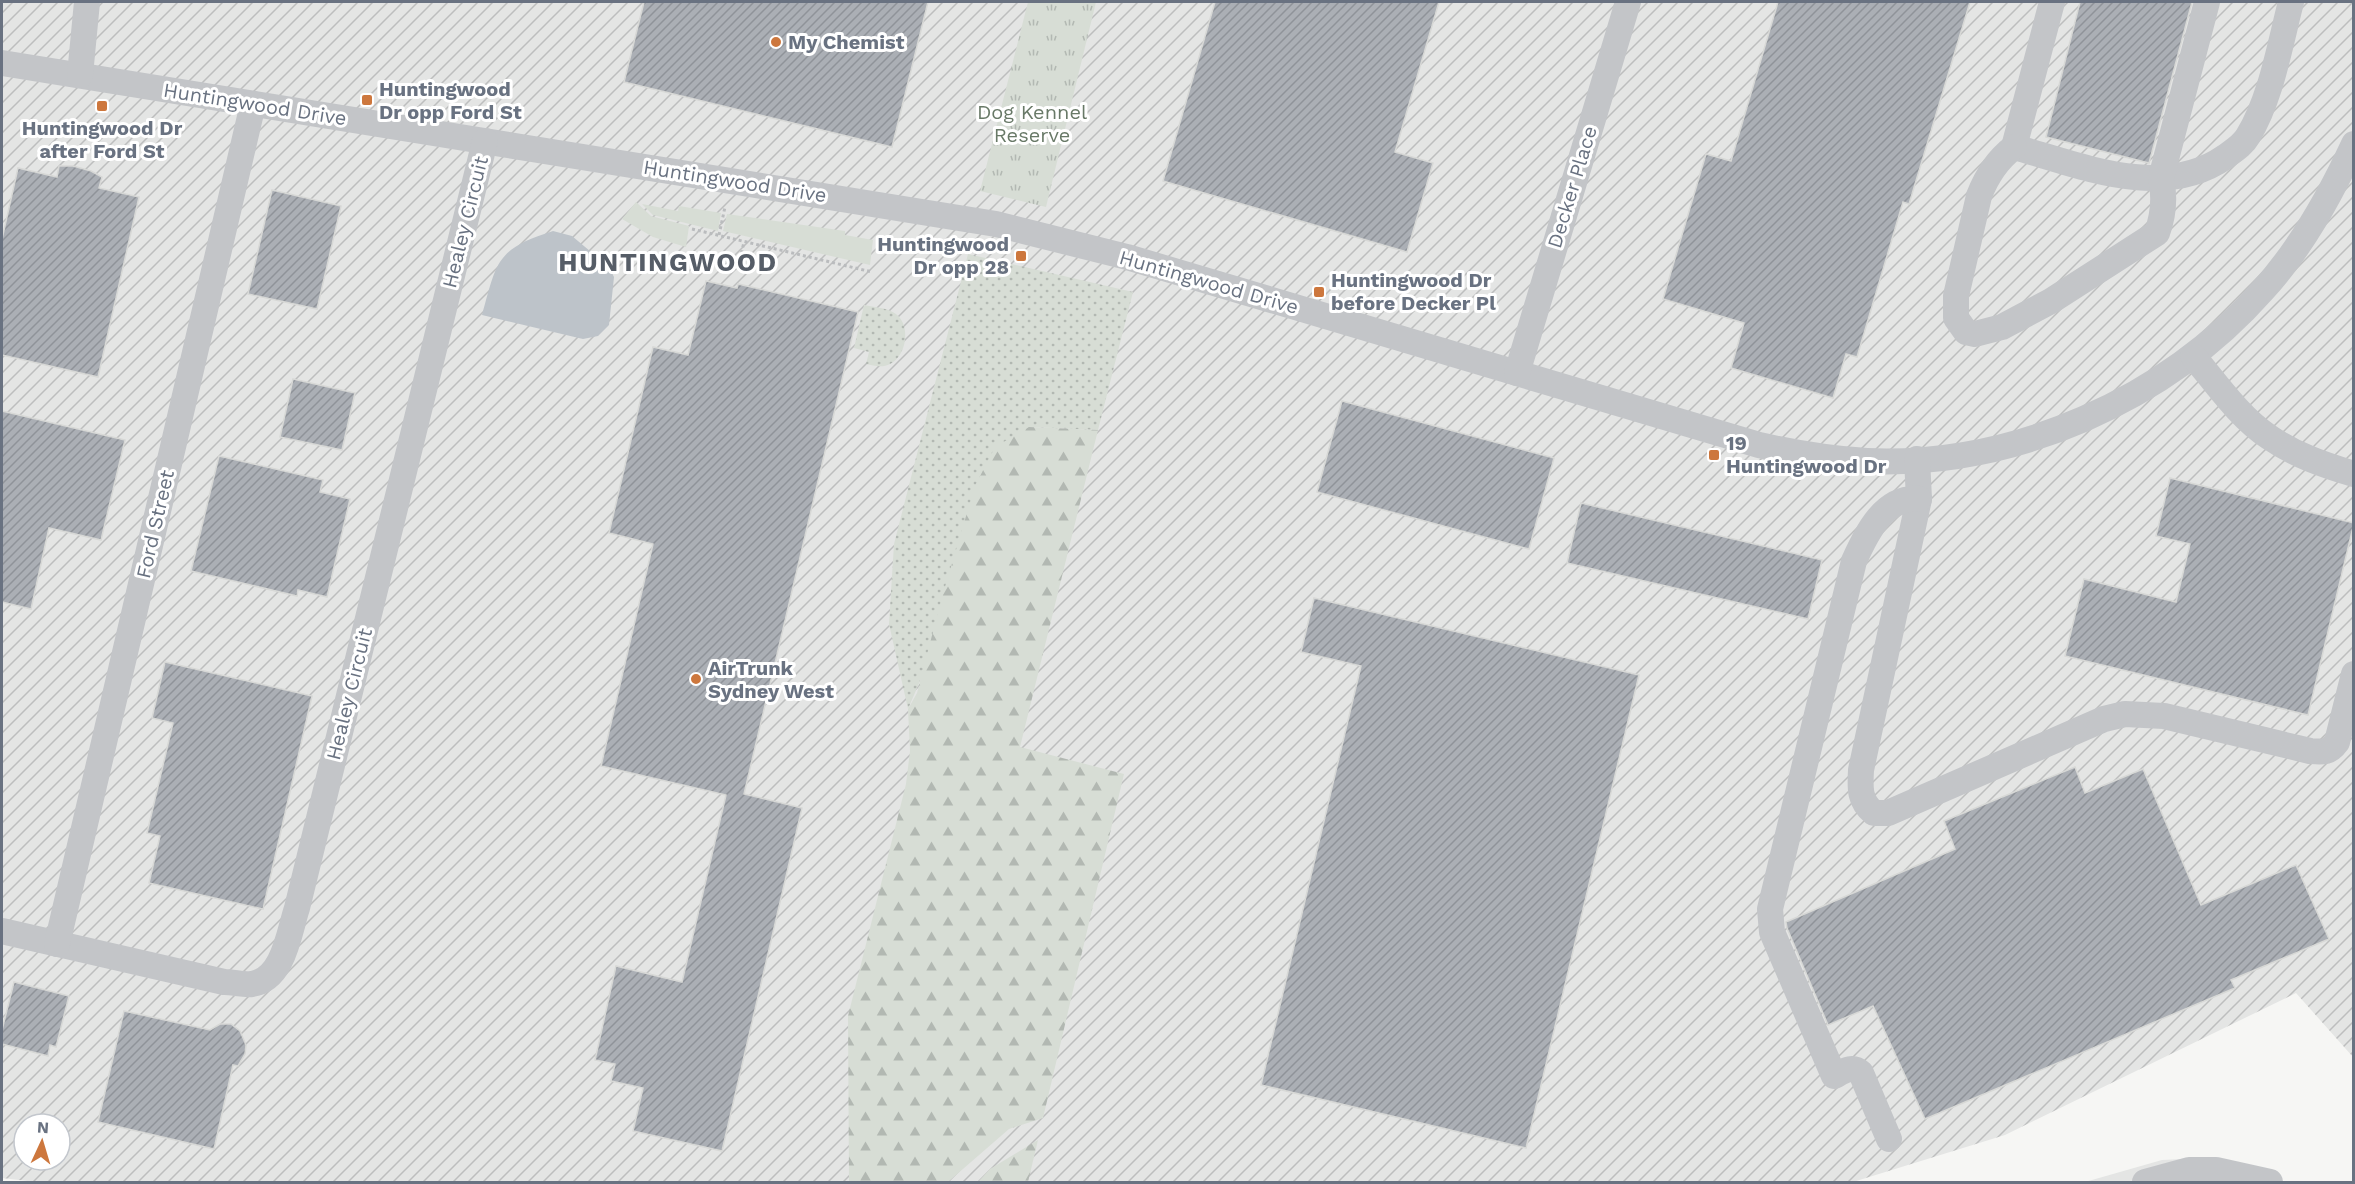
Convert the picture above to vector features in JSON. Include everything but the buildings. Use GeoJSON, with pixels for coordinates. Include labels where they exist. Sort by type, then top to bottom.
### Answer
{"type":"FeatureCollection","features":[{"type":"Feature","properties":{"kind":"street"},"geometry":{"type":"LineString","coordinates":[[80,75],[87,2]]}},
{"type":"Feature","properties":{"kind":"street","name":"Decker Place"},"geometry":{"type":"LineString","coordinates":[[1517,373],[1628,2]]}},
{"type":"Feature","properties":{"kind":"street"},"geometry":{"type":"LineString","coordinates":[[2052,2],[2014,147],[2000,158],[1984,183],[1979,196],[1956,296],[1956,318],[1966,332],[1975,334],[2002,327],[2051,301],[2157,232],[2163,209],[2164,193],[2161,178],[2207,2]]}},
{"type":"Feature","properties":{"kind":"street"},"geometry":{"type":"LineString","coordinates":[[2014,147],[2141,179],[2188,174],[2212,166],[2236,150],[2247,138],[2264,99],[2291,2]]}},
{"type":"Feature","properties":{"kind":"street","name":"Huntingwood Drive"},"geometry":{"type":"LineString","coordinates":[[2,63],[996,224],[1127,257],[1759,445],[1795,453],[1868,461],[1946,456],[1999,447],[2060,429],[2088,418],[2142,389],[2193,356],[2263,291],[2292,255],[2337,181],[2354,144]]}},
{"type":"Feature","properties":{"kind":"street","name":"Ford Street"},"geometry":{"type":"LineString","coordinates":[[57,944],[253,104]]}},
{"type":"Feature","properties":{"kind":"street","name":"Healey Circuit"},"geometry":{"type":"LineString","coordinates":[[2,931],[224,982],[252,984],[268,978],[279,963],[297,908],[485,141]]}},
{"type":"Feature","properties":{"kind":"street"},"geometry":{"type":"LineString","coordinates":[[2193,356],[2236,407],[2268,437],[2311,460],[2354,474]]}},
{"type":"Feature","properties":{"kind":"street"},"geometry":{"type":"LineString","coordinates":[[1917,459],[1919,499],[1861,770],[1860,791],[1865,806],[1874,813],[1888,813],[2104,719],[2126,714],[2164,716],[2310,751],[2331,750],[2337,742],[2354,674]]}},
{"type":"Feature","properties":{"kind":"street"},"geometry":{"type":"LineString","coordinates":[[1889,1139],[1857,1069],[1850,1069],[1834,1076],[1772,932],[1770,909],[1854,561],[1864,537],[1888,507],[1904,500],[1919,499]]}},
{"type":"Feature","properties":{"kind":"street"},"geometry":{"type":"LineString","coordinates":[[2149,1182],[2189,1170],[2216,1170],[2270,1182]]}},
{"type":"Feature","properties":{"kind":"path"},"geometry":{"type":"LineString","coordinates":[[719,236],[725,207]]}},
{"type":"Feature","properties":{"kind":"path"},"geometry":{"type":"LineString","coordinates":[[692,229],[872,272]]}},
{"type":"Feature","properties":{"kind":"path"},"geometry":{"type":"LineString","coordinates":[[740,259],[744,242]]}},
{"type":"Feature","properties":{"kind":"shaded area"},"geometry":{"type":"Polygon","coordinates":[[[2,2],[2353,2],[2353,1057],[2296,993],[2005,1135],[1853,1182],[36,1182],[2,1178],[2,2]]]}},
{"type":"Feature","properties":{"kind":"shaded area"},"geometry":{"type":"Polygon","coordinates":[[[553,231],[572,236],[609,267],[614,277],[609,325],[598,336],[583,339],[482,315],[496,269],[509,251],[520,244],[553,231]]]}},
{"type":"Feature","properties":{"kind":"shaded area"},"geometry":{"type":"Polygon","coordinates":[[[2202,1158],[2213,1182],[2085,1182],[2162,1160],[2202,1158]]]}},
{"type":"Feature","properties":{"kind":"green space","name":"Dog Kennel Reserve"},"geometry":{"type":"Polygon","coordinates":[[[1028,2],[1096,2],[1046,207],[980,191],[1028,2]]]}},
{"type":"Feature","properties":{"kind":"green space"},"geometry":{"type":"Polygon","coordinates":[[[636,202],[651,216],[689,226],[686,247],[653,237],[622,219],[636,202]]]}},
{"type":"Feature","properties":{"kind":"green space"},"geometry":{"type":"Polygon","coordinates":[[[642,204],[678,211],[679,206],[721,213],[718,231],[653,215],[642,204]]]}},
{"type":"Feature","properties":{"kind":"green space"},"geometry":{"type":"Polygon","coordinates":[[[727,214],[845,231],[845,235],[873,240],[870,265],[723,231],[727,214]]]}},
{"type":"Feature","properties":{"kind":"green space"},"geometry":{"type":"Polygon","coordinates":[[[968,254],[1133,292],[1098,430],[1029,427],[908,709],[889,624],[894,544],[968,254]]]}},
{"type":"Feature","properties":{"kind":"green space"},"geometry":{"type":"Polygon","coordinates":[[[864,305],[893,312],[904,325],[903,348],[896,360],[887,365],[866,364],[869,352],[854,348],[864,305]]]}},
{"type":"Feature","properties":{"kind":"green space"},"geometry":{"type":"Polygon","coordinates":[[[1029,427],[1098,430],[1020,747],[1124,774],[1043,1118],[1009,1129],[948,1182],[849,1182],[848,1016],[906,784],[910,751],[908,709],[917,693],[942,597],[975,486],[995,447],[1029,427]]]}},
{"type":"Feature","properties":{"kind":"green space"},"geometry":{"type":"Polygon","coordinates":[[[1038,1140],[1028,1182],[978,1182],[990,1169],[1038,1140]]]}},
{"type":"Feature","properties":{"kind":"place","name":"My Chemist"},"geometry":{"type":"Point","coordinates":[776,42]}},
{"type":"Feature","properties":{"kind":"place","name":"Huntingwood Dr opp Ford St"},"geometry":{"type":"Point","coordinates":[367,100]}},
{"type":"Feature","properties":{"kind":"place","name":"Huntingwood Dr after Ford St"},"geometry":{"type":"Point","coordinates":[102,106]}},
{"type":"Feature","properties":{"kind":"place","name":"Huntingwood Dr opp 28"},"geometry":{"type":"Point","coordinates":[1021,256]}},
{"type":"Feature","properties":{"kind":"place","name":"Huntingwood Dr before Decker Pl"},"geometry":{"type":"Point","coordinates":[1319,292]}},
{"type":"Feature","properties":{"kind":"place","name":"19 Huntingwood Dr"},"geometry":{"type":"Point","coordinates":[1714,455]}},
{"type":"Feature","properties":{"kind":"place","name":"AirTrunk Sydney West"},"geometry":{"type":"Point","coordinates":[696,679]}},
{"type":"Feature","properties":{"kind":"district","name":"HUNTINGWOOD"},"geometry":{"type":"Point","coordinates":[668,262]}}]}
